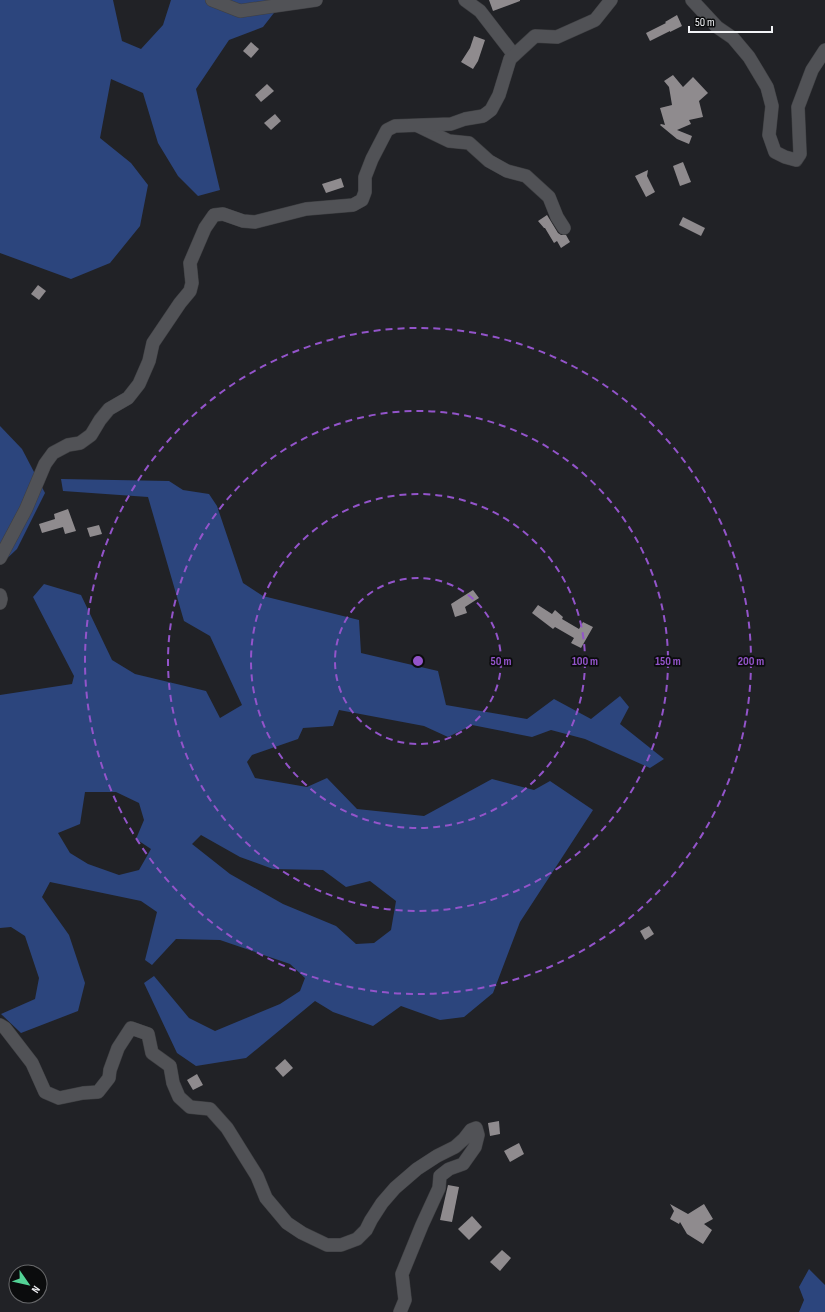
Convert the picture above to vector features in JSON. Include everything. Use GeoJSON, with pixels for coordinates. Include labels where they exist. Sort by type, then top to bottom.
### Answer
{"type":"FeatureCollection","features":[{"type":"Feature","properties":{"kind":"street"},"geometry":{"type":"LineString","coordinates":[[212,0],[240,11],[316,0]]}},
{"type":"Feature","properties":{"kind":"street"},"geometry":{"type":"LineString","coordinates":[[464,0],[480,11],[514,55]]}},
{"type":"Feature","properties":{"kind":"street"},"geometry":{"type":"LineString","coordinates":[[0,558],[26,509],[45,464],[53,453],[68,445],[80,443],[91,435],[109,409],[128,398],[138,384],[149,360],[153,343],[190,291],[192,283],[190,263],[205,228],[214,215],[223,214],[242,221],[255,222],[306,209],[353,205],[362,200],[365,192],[365,177],[372,159],[387,130],[395,126],[452,124],[465,119],[483,116],[491,110],[499,95],[510,59],[514,55],[535,36],[557,36],[594,20],[611,0]]}},
{"type":"Feature","properties":{"kind":"street"},"geometry":{"type":"LineString","coordinates":[[692,0],[718,27],[733,38],[749,58],[767,87],[772,106],[769,135],[775,152],[785,157],[796,160],[800,154],[798,107],[812,70],[825,50]]}},
{"type":"Feature","properties":{"kind":"street"},"geometry":{"type":"LineString","coordinates":[[416,125],[449,141],[469,143],[489,161],[507,171],[526,176],[549,197],[564,228]]}},
{"type":"Feature","properties":{"kind":"street"},"geometry":{"type":"LineString","coordinates":[[0,595],[0,603]]}},
{"type":"Feature","properties":{"kind":"street"},"geometry":{"type":"LineString","coordinates":[[0,1025],[5,1028],[32,1063],[45,1092],[59,1098],[83,1093],[98,1092],[109,1078],[110,1070],[118,1048],[131,1028],[148,1034],[152,1054],[170,1066],[173,1083],[179,1097],[190,1106],[210,1109],[227,1128],[257,1176],[266,1198],[287,1223],[327,1246],[341,1244],[357,1239],[366,1230],[382,1203],[395,1188],[417,1169],[437,1156],[455,1147],[464,1140],[471,1130],[476,1128],[478,1135],[475,1147],[463,1164],[449,1169],[440,1176],[439,1188],[402,1274],[405,1300],[400,1312]]}},
{"type":"Feature","properties":{"kind":"shaded area"},"geometry":{"type":"Polygon","coordinates":[[[0,0],[113,0],[122,41],[141,49],[163,25],[171,0],[284,0],[263,27],[229,40],[196,89],[220,190],[198,196],[178,176],[158,143],[143,93],[111,79],[100,138],[131,163],[148,185],[140,226],[110,263],[71,279],[0,253],[0,0]]]}},
{"type":"Feature","properties":{"kind":"shaded area"},"geometry":{"type":"Polygon","coordinates":[[[0,426],[22,449],[45,493],[17,549],[0,565],[0,426]]]}},
{"type":"Feature","properties":{"kind":"shaded area"},"geometry":{"type":"Polygon","coordinates":[[[61,479],[169,481],[183,490],[209,494],[217,506],[243,583],[263,596],[359,620],[361,653],[438,671],[446,705],[527,719],[554,699],[591,719],[620,696],[629,707],[620,724],[664,759],[650,768],[585,739],[551,730],[532,737],[472,725],[448,737],[424,726],[339,710],[333,726],[303,728],[298,739],[252,755],[247,762],[255,778],[307,787],[327,778],[357,809],[424,816],[492,779],[534,790],[550,781],[593,810],[520,922],[493,993],[464,1017],[440,1020],[401,1006],[373,1026],[333,1012],[315,1001],[246,1058],[196,1066],[177,1053],[144,983],[154,976],[189,1018],[215,1031],[280,1004],[300,991],[305,978],[290,964],[220,940],[176,939],[152,965],[145,960],[157,912],[141,901],[50,882],[42,897],[69,935],[85,983],[78,1011],[21,1033],[1,1014],[35,999],[39,978],[25,936],[11,927],[0,928],[0,695],[72,684],[74,676],[33,597],[44,584],[81,595],[112,660],[135,674],[206,691],[220,718],[242,705],[210,636],[184,621],[148,497],[63,491],[61,479]],[[85,792],[80,824],[58,833],[70,853],[88,864],[119,875],[139,870],[151,849],[136,839],[144,820],[139,803],[116,792],[85,792]],[[201,835],[192,844],[230,874],[283,904],[336,926],[356,944],[374,943],[391,930],[396,901],[370,881],[346,887],[323,870],[273,869],[240,857],[201,835]]]}},
{"type":"Feature","properties":{"kind":"shaded area"},"geometry":{"type":"Polygon","coordinates":[[[809,1269],[825,1285],[825,1312],[799,1312],[804,1300],[799,1287],[809,1269]]]}},
{"type":"Feature","properties":{"kind":"building"},"geometry":{"type":"Polygon","coordinates":[[[489,0],[520,0],[520,1],[493,11],[489,0]]]}},
{"type":"Feature","properties":{"kind":"building"},"geometry":{"type":"Polygon","coordinates":[[[677,15],[682,26],[650,41],[646,33],[666,23],[665,22],[677,15]]]}},
{"type":"Feature","properties":{"kind":"building"},"geometry":{"type":"Polygon","coordinates":[[[474,36],[485,40],[478,61],[473,69],[461,62],[470,48],[474,36]]]}},
{"type":"Feature","properties":{"kind":"building"},"geometry":{"type":"Polygon","coordinates":[[[251,42],[259,49],[251,58],[243,51],[251,42]]]}},
{"type":"Feature","properties":{"kind":"building"},"geometry":{"type":"Polygon","coordinates":[[[673,75],[683,87],[693,77],[708,93],[699,101],[703,117],[689,120],[691,124],[677,130],[692,136],[689,144],[677,139],[660,125],[665,125],[660,108],[672,105],[669,87],[664,81],[673,75]]]}},
{"type":"Feature","properties":{"kind":"building"},"geometry":{"type":"Polygon","coordinates":[[[267,84],[274,91],[261,102],[255,95],[267,84]]]}},
{"type":"Feature","properties":{"kind":"building"},"geometry":{"type":"Polygon","coordinates":[[[275,114],[281,121],[271,130],[264,123],[275,114]]]}},
{"type":"Feature","properties":{"kind":"building"},"geometry":{"type":"Polygon","coordinates":[[[683,162],[691,182],[680,186],[673,166],[683,162]]]}},
{"type":"Feature","properties":{"kind":"building"},"geometry":{"type":"Polygon","coordinates":[[[648,170],[647,176],[655,192],[646,197],[635,176],[648,170]]]}},
{"type":"Feature","properties":{"kind":"building"},"geometry":{"type":"Polygon","coordinates":[[[341,178],[344,187],[326,193],[322,184],[341,178]]]}},
{"type":"Feature","properties":{"kind":"building"},"geometry":{"type":"Polygon","coordinates":[[[547,215],[558,233],[561,235],[566,235],[570,242],[561,248],[557,241],[554,243],[545,228],[538,221],[547,215]]]}},
{"type":"Feature","properties":{"kind":"building"},"geometry":{"type":"Polygon","coordinates":[[[683,217],[705,228],[701,236],[679,225],[683,217]]]}},
{"type":"Feature","properties":{"kind":"building"},"geometry":{"type":"Polygon","coordinates":[[[38,285],[46,291],[39,300],[31,294],[38,285]]]}},
{"type":"Feature","properties":{"kind":"building"},"geometry":{"type":"Polygon","coordinates":[[[68,509],[76,531],[65,534],[63,527],[42,533],[39,524],[55,519],[54,514],[68,509]]]}},
{"type":"Feature","properties":{"kind":"building"},"geometry":{"type":"Polygon","coordinates":[[[99,525],[102,534],[90,537],[87,528],[99,525]]]}},
{"type":"Feature","properties":{"kind":"building"},"geometry":{"type":"Polygon","coordinates":[[[473,590],[479,598],[465,607],[467,613],[455,617],[451,604],[473,590]]]}},
{"type":"Feature","properties":{"kind":"building"},"geometry":{"type":"Polygon","coordinates":[[[538,605],[552,614],[555,610],[563,617],[562,619],[579,629],[583,622],[593,627],[581,648],[571,643],[574,638],[555,627],[553,629],[532,613],[538,605]]]}},
{"type":"Feature","properties":{"kind":"building"},"geometry":{"type":"Polygon","coordinates":[[[649,926],[654,934],[645,940],[640,931],[649,926]]]}},
{"type":"Feature","properties":{"kind":"building"},"geometry":{"type":"Polygon","coordinates":[[[285,1059],[293,1068],[283,1077],[275,1068],[285,1059]]]}},
{"type":"Feature","properties":{"kind":"building"},"geometry":{"type":"Polygon","coordinates":[[[197,1074],[203,1085],[193,1090],[187,1080],[197,1074]]]}},
{"type":"Feature","properties":{"kind":"building"},"geometry":{"type":"Polygon","coordinates":[[[499,1121],[500,1134],[490,1136],[488,1123],[499,1121]]]}},
{"type":"Feature","properties":{"kind":"building"},"geometry":{"type":"Polygon","coordinates":[[[519,1143],[524,1154],[510,1162],[504,1151],[519,1143]]]}},
{"type":"Feature","properties":{"kind":"building"},"geometry":{"type":"Polygon","coordinates":[[[448,1185],[459,1187],[452,1222],[440,1220],[448,1185]]]}},
{"type":"Feature","properties":{"kind":"building"},"geometry":{"type":"Polygon","coordinates":[[[670,1204],[688,1214],[704,1204],[713,1219],[704,1224],[712,1230],[703,1244],[687,1234],[680,1222],[679,1224],[670,1219],[674,1211],[670,1204]]]}},
{"type":"Feature","properties":{"kind":"building"},"geometry":{"type":"Polygon","coordinates":[[[472,1216],[482,1227],[469,1240],[458,1229],[472,1216]]]}},
{"type":"Feature","properties":{"kind":"building"},"geometry":{"type":"Polygon","coordinates":[[[502,1250],[511,1258],[500,1271],[490,1262],[502,1250]]]}}]}
